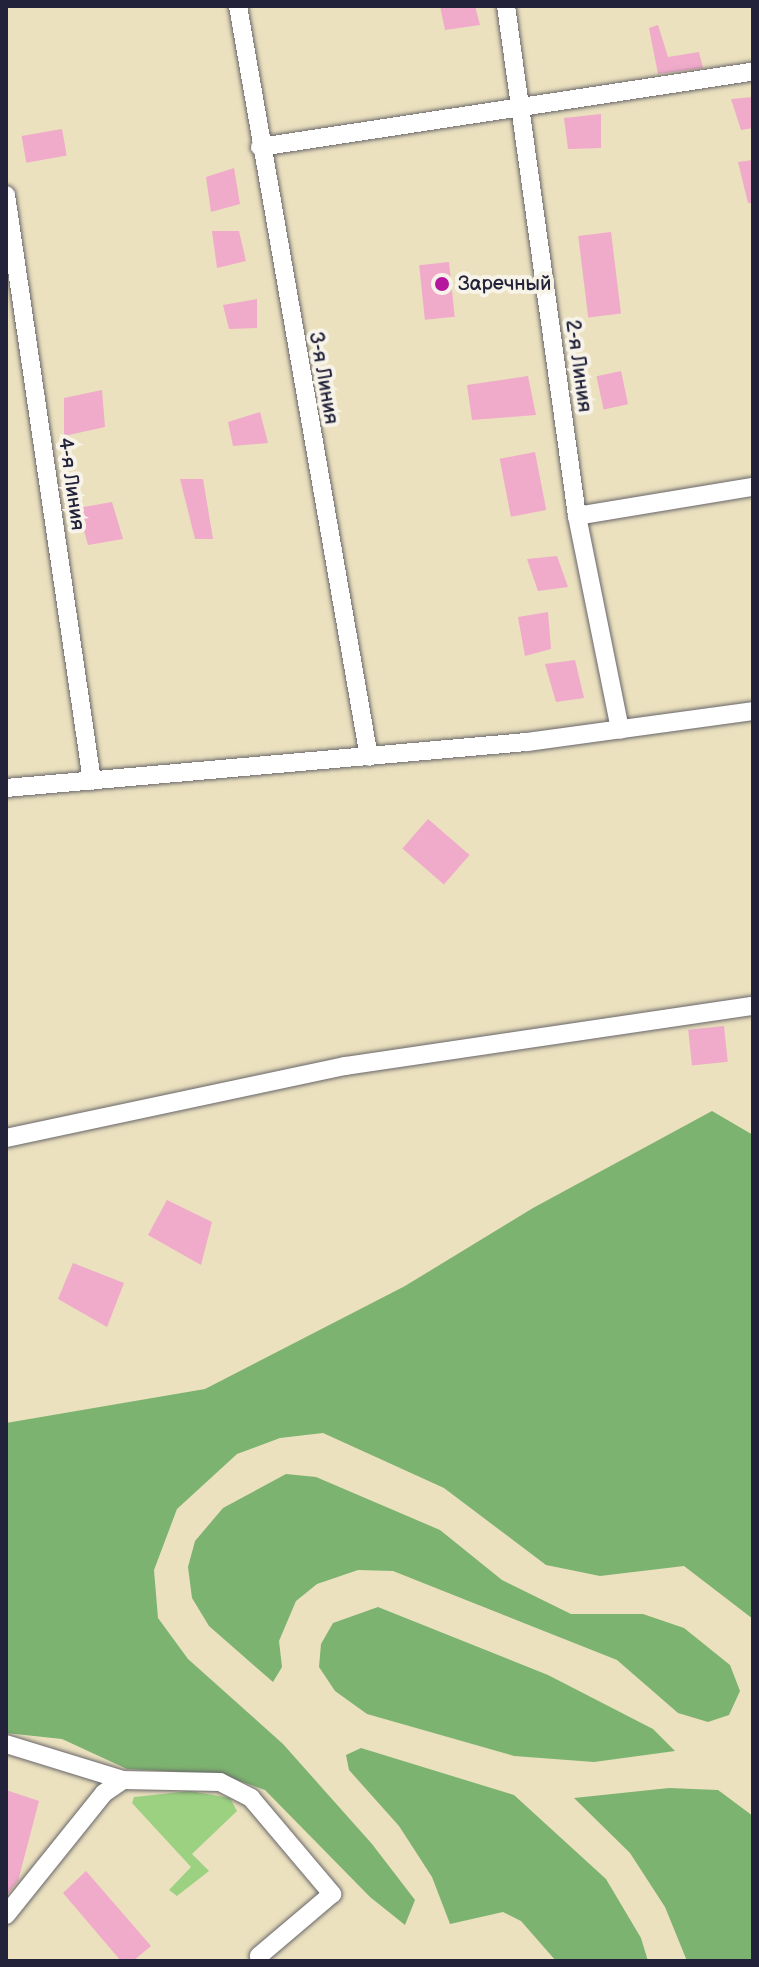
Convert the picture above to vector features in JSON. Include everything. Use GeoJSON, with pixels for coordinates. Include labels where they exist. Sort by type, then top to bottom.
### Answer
{"type":"FeatureCollection","features":[{"type":"Feature","properties":{"kind":"street","name":"3-я Линия"},"geometry":{"type":"LineString","coordinates":[[238,6],[260,147],[369,757]]}},
{"type":"Feature","properties":{"kind":"street","name":"2-я Линия"},"geometry":{"type":"LineString","coordinates":[[506,6],[577,516],[620,730]]}},
{"type":"Feature","properties":{"kind":"street"},"geometry":{"type":"LineString","coordinates":[[260,147],[753,72]]}},
{"type":"Feature","properties":{"kind":"street","name":"4-я Линия"},"geometry":{"type":"LineString","coordinates":[[6,195],[92,781]]}},
{"type":"Feature","properties":{"kind":"street"},"geometry":{"type":"LineString","coordinates":[[577,516],[753,487]]}},
{"type":"Feature","properties":{"kind":"street"},"geometry":{"type":"LineString","coordinates":[[6,788],[369,757],[620,730],[753,711]]}},
{"type":"Feature","properties":{"kind":"street"},"geometry":{"type":"LineString","coordinates":[[6,1138],[345,1066],[753,1006]]}},
{"type":"Feature","properties":{"kind":"street"},"geometry":{"type":"LineString","coordinates":[[6,1744],[123,1780],[220,1782],[251,1798],[332,1894],[259,1956]]}},
{"type":"Feature","properties":{"kind":"street"},"geometry":{"type":"LineString","coordinates":[[6,1915],[104,1793],[123,1780]]}},
{"type":"Feature","properties":{"kind":"green space"},"geometry":{"type":"Polygon","coordinates":[[[712,1111],[753,1135],[753,1619],[684,1566],[600,1576],[546,1565],[444,1488],[323,1433],[280,1438],[237,1454],[177,1509],[154,1570],[158,1618],[188,1659],[283,1744],[372,1844],[415,1900],[405,1925],[370,1897],[265,1790],[220,1774],[127,1769],[62,1739],[6,1733],[6,1423],[205,1389],[405,1286],[533,1208],[712,1111]]]}},
{"type":"Feature","properties":{"kind":"green space"},"geometry":{"type":"Polygon","coordinates":[[[286,1474],[316,1477],[440,1530],[502,1580],[571,1614],[643,1614],[684,1628],[730,1665],[740,1691],[729,1715],[708,1722],[678,1713],[617,1660],[393,1571],[358,1570],[317,1584],[296,1601],[279,1641],[282,1667],[273,1682],[209,1626],[192,1598],[188,1567],[195,1541],[223,1508],[286,1474]]]}},
{"type":"Feature","properties":{"kind":"green space"},"geometry":{"type":"Polygon","coordinates":[[[378,1607],[548,1675],[653,1729],[675,1751],[594,1762],[514,1756],[367,1714],[335,1691],[319,1667],[321,1644],[333,1623],[378,1607]]]}},
{"type":"Feature","properties":{"kind":"green space"},"geometry":{"type":"Polygon","coordinates":[[[361,1748],[514,1795],[606,1879],[641,1938],[648,1961],[556,1961],[521,1921],[503,1912],[450,1924],[432,1877],[399,1826],[349,1770],[346,1755],[361,1748]]]}},
{"type":"Feature","properties":{"kind":"green space"},"geometry":{"type":"Polygon","coordinates":[[[669,1788],[718,1790],[753,1816],[753,1961],[687,1961],[665,1907],[630,1853],[574,1798],[669,1788]]]}},
{"type":"Feature","properties":{"kind":"green space"},"geometry":{"type":"Polygon","coordinates":[[[190,1791],[230,1798],[237,1811],[192,1854],[209,1871],[177,1896],[169,1890],[191,1867],[132,1803],[134,1797],[190,1791]]]}},
{"type":"Feature","properties":{"kind":"building"},"geometry":{"type":"Polygon","coordinates":[[[440,6],[475,6],[480,25],[445,30],[440,6]]]}},
{"type":"Feature","properties":{"kind":"building"},"geometry":{"type":"Polygon","coordinates":[[[658,25],[668,57],[699,52],[703,68],[658,74],[649,28],[658,25]]]}},
{"type":"Feature","properties":{"kind":"building"},"geometry":{"type":"Polygon","coordinates":[[[753,97],[753,128],[741,130],[731,99],[753,97]]]}},
{"type":"Feature","properties":{"kind":"building"},"geometry":{"type":"Polygon","coordinates":[[[601,114],[601,148],[568,149],[564,118],[601,114]]]}},
{"type":"Feature","properties":{"kind":"building"},"geometry":{"type":"Polygon","coordinates":[[[62,129],[67,156],[26,163],[22,136],[62,129]]]}},
{"type":"Feature","properties":{"kind":"building"},"geometry":{"type":"Polygon","coordinates":[[[753,160],[753,203],[748,203],[738,162],[753,160]]]}},
{"type":"Feature","properties":{"kind":"building"},"geometry":{"type":"Polygon","coordinates":[[[234,168],[240,204],[211,212],[206,177],[234,168]]]}},
{"type":"Feature","properties":{"kind":"building"},"geometry":{"type":"Polygon","coordinates":[[[212,231],[239,231],[246,261],[217,268],[212,231]]]}},
{"type":"Feature","properties":{"kind":"building"},"geometry":{"type":"Polygon","coordinates":[[[611,232],[621,313],[588,317],[578,236],[611,232]]]}},
{"type":"Feature","properties":{"kind":"building"},"geometry":{"type":"Polygon","coordinates":[[[449,262],[455,317],[425,320],[419,265],[449,262]]]}},
{"type":"Feature","properties":{"kind":"building"},"geometry":{"type":"Polygon","coordinates":[[[257,299],[257,328],[229,329],[223,305],[257,299]]]}},
{"type":"Feature","properties":{"kind":"building"},"geometry":{"type":"Polygon","coordinates":[[[621,371],[628,404],[604,409],[597,376],[621,371]]]}},
{"type":"Feature","properties":{"kind":"building"},"geometry":{"type":"Polygon","coordinates":[[[528,376],[536,415],[472,420],[467,385],[528,376]]]}},
{"type":"Feature","properties":{"kind":"building"},"geometry":{"type":"Polygon","coordinates":[[[102,390],[105,427],[64,436],[64,398],[102,390]]]}},
{"type":"Feature","properties":{"kind":"building"},"geometry":{"type":"Polygon","coordinates":[[[260,412],[268,443],[233,446],[228,422],[260,412]]]}},
{"type":"Feature","properties":{"kind":"building"},"geometry":{"type":"Polygon","coordinates":[[[535,452],[546,510],[511,517],[500,459],[535,452]]]}},
{"type":"Feature","properties":{"kind":"building"},"geometry":{"type":"Polygon","coordinates":[[[180,479],[203,479],[213,539],[195,539],[180,479]]]}},
{"type":"Feature","properties":{"kind":"building"},"geometry":{"type":"Polygon","coordinates":[[[112,502],[123,539],[88,545],[78,508],[112,502]]]}},
{"type":"Feature","properties":{"kind":"building"},"geometry":{"type":"Polygon","coordinates":[[[557,556],[568,587],[538,591],[527,559],[557,556]]]}},
{"type":"Feature","properties":{"kind":"building"},"geometry":{"type":"Polygon","coordinates":[[[548,612],[551,649],[525,656],[518,617],[548,612]]]}},
{"type":"Feature","properties":{"kind":"building"},"geometry":{"type":"Polygon","coordinates":[[[575,660],[584,698],[556,702],[545,664],[575,660]]]}},
{"type":"Feature","properties":{"kind":"building"},"geometry":{"type":"Polygon","coordinates":[[[428,819],[470,855],[444,885],[402,848],[428,819]]]}},
{"type":"Feature","properties":{"kind":"building"},"geometry":{"type":"Polygon","coordinates":[[[724,1026],[728,1062],[692,1066],[688,1030],[724,1026]]]}},
{"type":"Feature","properties":{"kind":"building"},"geometry":{"type":"Polygon","coordinates":[[[167,1200],[212,1222],[201,1265],[148,1235],[167,1200]]]}},
{"type":"Feature","properties":{"kind":"building"},"geometry":{"type":"Polygon","coordinates":[[[73,1263],[124,1283],[107,1327],[58,1299],[73,1263]]]}},
{"type":"Feature","properties":{"kind":"building"},"geometry":{"type":"Polygon","coordinates":[[[6,1790],[39,1801],[18,1881],[6,1896],[6,1790]]]}},
{"type":"Feature","properties":{"kind":"building"},"geometry":{"type":"Polygon","coordinates":[[[86,1871],[151,1946],[133,1961],[121,1961],[63,1893],[86,1871]]]}},
{"type":"Feature","properties":{"kind":"place","name":"Заречный"},"geometry":{"type":"Point","coordinates":[442,284]}}]}
